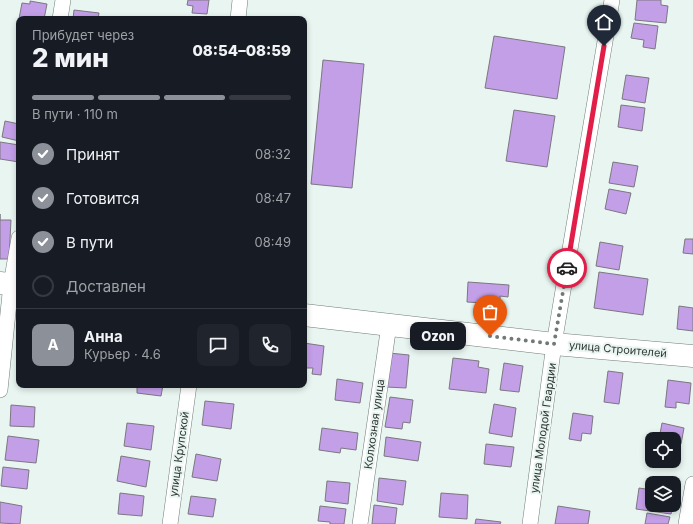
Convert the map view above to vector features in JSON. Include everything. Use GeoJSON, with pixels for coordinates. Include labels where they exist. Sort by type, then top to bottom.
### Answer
{"type":"FeatureCollection","features":[{"type":"Feature","properties":{"kind":"street"},"geometry":{"type":"LineString","coordinates":[[61,16],[64,0]]}},
{"type":"Feature","properties":{"kind":"street"},"geometry":{"type":"LineString","coordinates":[[238,16],[240,0]]}},
{"type":"Feature","properties":{"kind":"street","name":"улица Молодой Гвардии"},"geometry":{"type":"LineString","coordinates":[[530,524],[554,344],[612,0]]}},
{"type":"Feature","properties":{"kind":"street"},"geometry":{"type":"LineString","coordinates":[[0,390],[10,284],[16,253]]}},
{"type":"Feature","properties":{"kind":"street","name":"улица Строителей"},"geometry":{"type":"LineString","coordinates":[[307,315],[554,344],[693,356]]}},
{"type":"Feature","properties":{"kind":"street","name":"Колхозная улица"},"geometry":{"type":"LineString","coordinates":[[360,524],[389,325]]}},
{"type":"Feature","properties":{"kind":"street","name":"улица Крупской"},"geometry":{"type":"LineString","coordinates":[[170,524],[189,388]]}},
{"type":"Feature","properties":{"kind":"street"},"geometry":{"type":"LineString","coordinates":[[686,524],[693,484]]}},
{"type":"Feature","properties":{"kind":"building"},"geometry":{"type":"Polygon","coordinates":[[[188,0],[209,0],[207,14],[192,13],[193,6],[187,5],[188,0]]]}},
{"type":"Feature","properties":{"kind":"building"},"geometry":{"type":"Polygon","coordinates":[[[637,0],[661,0],[661,5],[668,6],[666,23],[635,20],[637,0]]]}},
{"type":"Feature","properties":{"kind":"building"},"geometry":{"type":"Polygon","coordinates":[[[30,1],[47,4],[45,16],[20,16],[22,3],[30,4],[30,1]]]}},
{"type":"Feature","properties":{"kind":"building"},"geometry":{"type":"Polygon","coordinates":[[[74,10],[99,13],[98,16],[73,16],[74,10]]]}},
{"type":"Feature","properties":{"kind":"building"},"geometry":{"type":"Polygon","coordinates":[[[634,23],[658,26],[655,49],[643,47],[644,40],[631,38],[634,23]]]}},
{"type":"Feature","properties":{"kind":"building"},"geometry":{"type":"Polygon","coordinates":[[[494,36],[565,47],[557,99],[485,88],[494,36]]]}},
{"type":"Feature","properties":{"kind":"building"},"geometry":{"type":"Polygon","coordinates":[[[323,60],[364,64],[352,188],[311,184],[323,60]]]}},
{"type":"Feature","properties":{"kind":"building"},"geometry":{"type":"Polygon","coordinates":[[[626,75],[649,78],[645,103],[622,99],[626,75]]]}},
{"type":"Feature","properties":{"kind":"building"},"geometry":{"type":"Polygon","coordinates":[[[621,105],[645,108],[642,131],[618,127],[621,105]]]}},
{"type":"Feature","properties":{"kind":"building"},"geometry":{"type":"Polygon","coordinates":[[[514,110],[555,116],[547,167],[506,161],[514,110]]]}},
{"type":"Feature","properties":{"kind":"building"},"geometry":{"type":"Polygon","coordinates":[[[5,121],[16,123],[16,140],[2,137],[5,121]]]}},
{"type":"Feature","properties":{"kind":"building"},"geometry":{"type":"Polygon","coordinates":[[[0,142],[16,145],[16,162],[0,159],[0,142]]]}},
{"type":"Feature","properties":{"kind":"building"},"geometry":{"type":"Polygon","coordinates":[[[613,162],[638,166],[634,187],[609,183],[613,162]]]}},
{"type":"Feature","properties":{"kind":"building"},"geometry":{"type":"Polygon","coordinates":[[[609,189],[631,193],[626,214],[605,209],[609,189]]]}},
{"type":"Feature","properties":{"kind":"building"},"geometry":{"type":"Polygon","coordinates":[[[0,220],[11,220],[9,259],[0,259],[0,220]]]}},
{"type":"Feature","properties":{"kind":"building"},"geometry":{"type":"Polygon","coordinates":[[[685,239],[693,239],[693,254],[683,253],[685,239]]]}},
{"type":"Feature","properties":{"kind":"building"},"geometry":{"type":"Polygon","coordinates":[[[600,242],[623,246],[619,270],[596,266],[600,242]]]}},
{"type":"Feature","properties":{"kind":"building"},"geometry":{"type":"Polygon","coordinates":[[[599,272],[648,279],[643,315],[594,308],[599,272]]]}},
{"type":"Feature","properties":{"kind":"building"},"geometry":{"type":"Polygon","coordinates":[[[468,282],[509,285],[508,297],[500,296],[500,303],[493,303],[490,309],[484,303],[467,302],[468,282]]]}},
{"type":"Feature","properties":{"kind":"building"},"geometry":{"type":"Polygon","coordinates":[[[679,306],[693,308],[693,331],[677,329],[679,306]]]}},
{"type":"Feature","properties":{"kind":"building"},"geometry":{"type":"Polygon","coordinates":[[[307,343],[324,346],[321,375],[312,374],[313,368],[307,368],[307,343]]]}},
{"type":"Feature","properties":{"kind":"building"},"geometry":{"type":"Polygon","coordinates":[[[389,353],[409,355],[406,388],[386,387],[389,353]]]}},
{"type":"Feature","properties":{"kind":"building"},"geometry":{"type":"Polygon","coordinates":[[[453,358],[479,361],[478,367],[489,369],[486,393],[449,389],[453,358]]]}},
{"type":"Feature","properties":{"kind":"building"},"geometry":{"type":"Polygon","coordinates":[[[504,363],[523,366],[519,392],[500,390],[504,363]]]}},
{"type":"Feature","properties":{"kind":"building"},"geometry":{"type":"Polygon","coordinates":[[[608,371],[623,373],[619,404],[604,402],[608,371]]]}},
{"type":"Feature","properties":{"kind":"building"},"geometry":{"type":"Polygon","coordinates":[[[337,379],[363,383],[360,403],[335,400],[337,379]]]}},
{"type":"Feature","properties":{"kind":"building"},"geometry":{"type":"Polygon","coordinates":[[[668,380],[691,383],[689,404],[676,402],[676,408],[665,407],[668,380]]]}},
{"type":"Feature","properties":{"kind":"building"},"geometry":{"type":"Polygon","coordinates":[[[137,388],[162,388],[161,396],[137,393],[137,388]]]}},
{"type":"Feature","properties":{"kind":"building"},"geometry":{"type":"Polygon","coordinates":[[[390,397],[413,400],[410,423],[403,422],[402,429],[385,427],[390,397]]]}},
{"type":"Feature","properties":{"kind":"building"},"geometry":{"type":"Polygon","coordinates":[[[205,401],[234,404],[231,429],[202,425],[205,401]]]}},
{"type":"Feature","properties":{"kind":"building"},"geometry":{"type":"Polygon","coordinates":[[[494,404],[516,408],[512,437],[489,433],[494,404]]]}},
{"type":"Feature","properties":{"kind":"building"},"geometry":{"type":"Polygon","coordinates":[[[11,405],[35,407],[34,427],[10,426],[11,405]]]}},
{"type":"Feature","properties":{"kind":"building"},"geometry":{"type":"Polygon","coordinates":[[[573,413],[593,416],[591,434],[582,433],[581,441],[569,439],[573,413]]]}},
{"type":"Feature","properties":{"kind":"building"},"geometry":{"type":"Polygon","coordinates":[[[127,423],[154,426],[151,450],[124,446],[127,423]]]}},
{"type":"Feature","properties":{"kind":"building"},"geometry":{"type":"Polygon","coordinates":[[[662,423],[684,428],[681,444],[681,432],[660,432],[662,423]]]}},
{"type":"Feature","properties":{"kind":"building"},"geometry":{"type":"Polygon","coordinates":[[[322,428],[358,433],[356,450],[341,448],[340,453],[319,450],[322,428]]]}},
{"type":"Feature","properties":{"kind":"building"},"geometry":{"type":"Polygon","coordinates":[[[8,436],[39,440],[36,463],[5,460],[8,436]]]}},
{"type":"Feature","properties":{"kind":"building"},"geometry":{"type":"Polygon","coordinates":[[[386,437],[421,442],[418,461],[384,456],[386,437]]]}},
{"type":"Feature","properties":{"kind":"building"},"geometry":{"type":"Polygon","coordinates":[[[486,444],[514,447],[511,467],[484,464],[486,444]]]}},
{"type":"Feature","properties":{"kind":"building"},"geometry":{"type":"Polygon","coordinates":[[[196,454],[221,459],[217,481],[192,477],[196,454]]]}},
{"type":"Feature","properties":{"kind":"building"},"geometry":{"type":"Polygon","coordinates":[[[121,456],[150,461],[146,487],[117,481],[121,456]]]}},
{"type":"Feature","properties":{"kind":"building"},"geometry":{"type":"Polygon","coordinates":[[[3,467],[29,470],[27,489],[1,486],[3,467]]]}},
{"type":"Feature","properties":{"kind":"building"},"geometry":{"type":"Polygon","coordinates":[[[379,478],[406,481],[403,505],[377,501],[379,478]]]}},
{"type":"Feature","properties":{"kind":"building"},"geometry":{"type":"Polygon","coordinates":[[[327,481],[350,483],[348,504],[325,501],[327,481]]]}},
{"type":"Feature","properties":{"kind":"building"},"geometry":{"type":"Polygon","coordinates":[[[639,488],[645,489],[645,510],[636,509],[639,488]]]}},
{"type":"Feature","properties":{"kind":"building"},"geometry":{"type":"Polygon","coordinates":[[[120,493],[144,496],[142,516],[118,514],[120,493]]]}},
{"type":"Feature","properties":{"kind":"building"},"geometry":{"type":"Polygon","coordinates":[[[441,493],[468,495],[467,519],[439,517],[441,493]]]}},
{"type":"Feature","properties":{"kind":"building"},"geometry":{"type":"Polygon","coordinates":[[[191,496],[216,499],[213,517],[188,514],[191,496]]]}},
{"type":"Feature","properties":{"kind":"building"},"geometry":{"type":"Polygon","coordinates":[[[0,502],[22,506],[20,524],[0,523],[0,502]]]}},
{"type":"Feature","properties":{"kind":"building"},"geometry":{"type":"Polygon","coordinates":[[[374,505],[397,508],[395,524],[372,524],[374,505]]]}},
{"type":"Feature","properties":{"kind":"building"},"geometry":{"type":"Polygon","coordinates":[[[320,506],[346,509],[344,524],[330,524],[330,522],[318,521],[320,506]]]}},
{"type":"Feature","properties":{"kind":"building"},"geometry":{"type":"Polygon","coordinates":[[[558,506],[590,511],[588,524],[555,524],[558,506]]]}},
{"type":"Feature","properties":{"kind":"building"},"geometry":{"type":"Polygon","coordinates":[[[657,512],[671,512],[671,514],[657,512]]]}},
{"type":"Feature","properties":{"kind":"building"},"geometry":{"type":"Polygon","coordinates":[[[647,513],[670,517],[668,524],[645,524],[647,513]]]}},
{"type":"Feature","properties":{"kind":"building"},"geometry":{"type":"Polygon","coordinates":[[[476,519],[501,522],[500,524],[475,524],[476,519]]]}},
{"type":"Feature","properties":{"kind":"way so far"},"geometry":{"type":"LineString","coordinates":[[490,336],[554,344],[567,268]]}},
{"type":"Feature","properties":{"kind":"place","name":"Ozon"},"geometry":{"type":"Point","coordinates":[490,336]}},
{"type":"Feature","properties":{"kind":"route"},"geometry":{"type":"LineString","coordinates":[[567,268],[604,46]]}}]}
